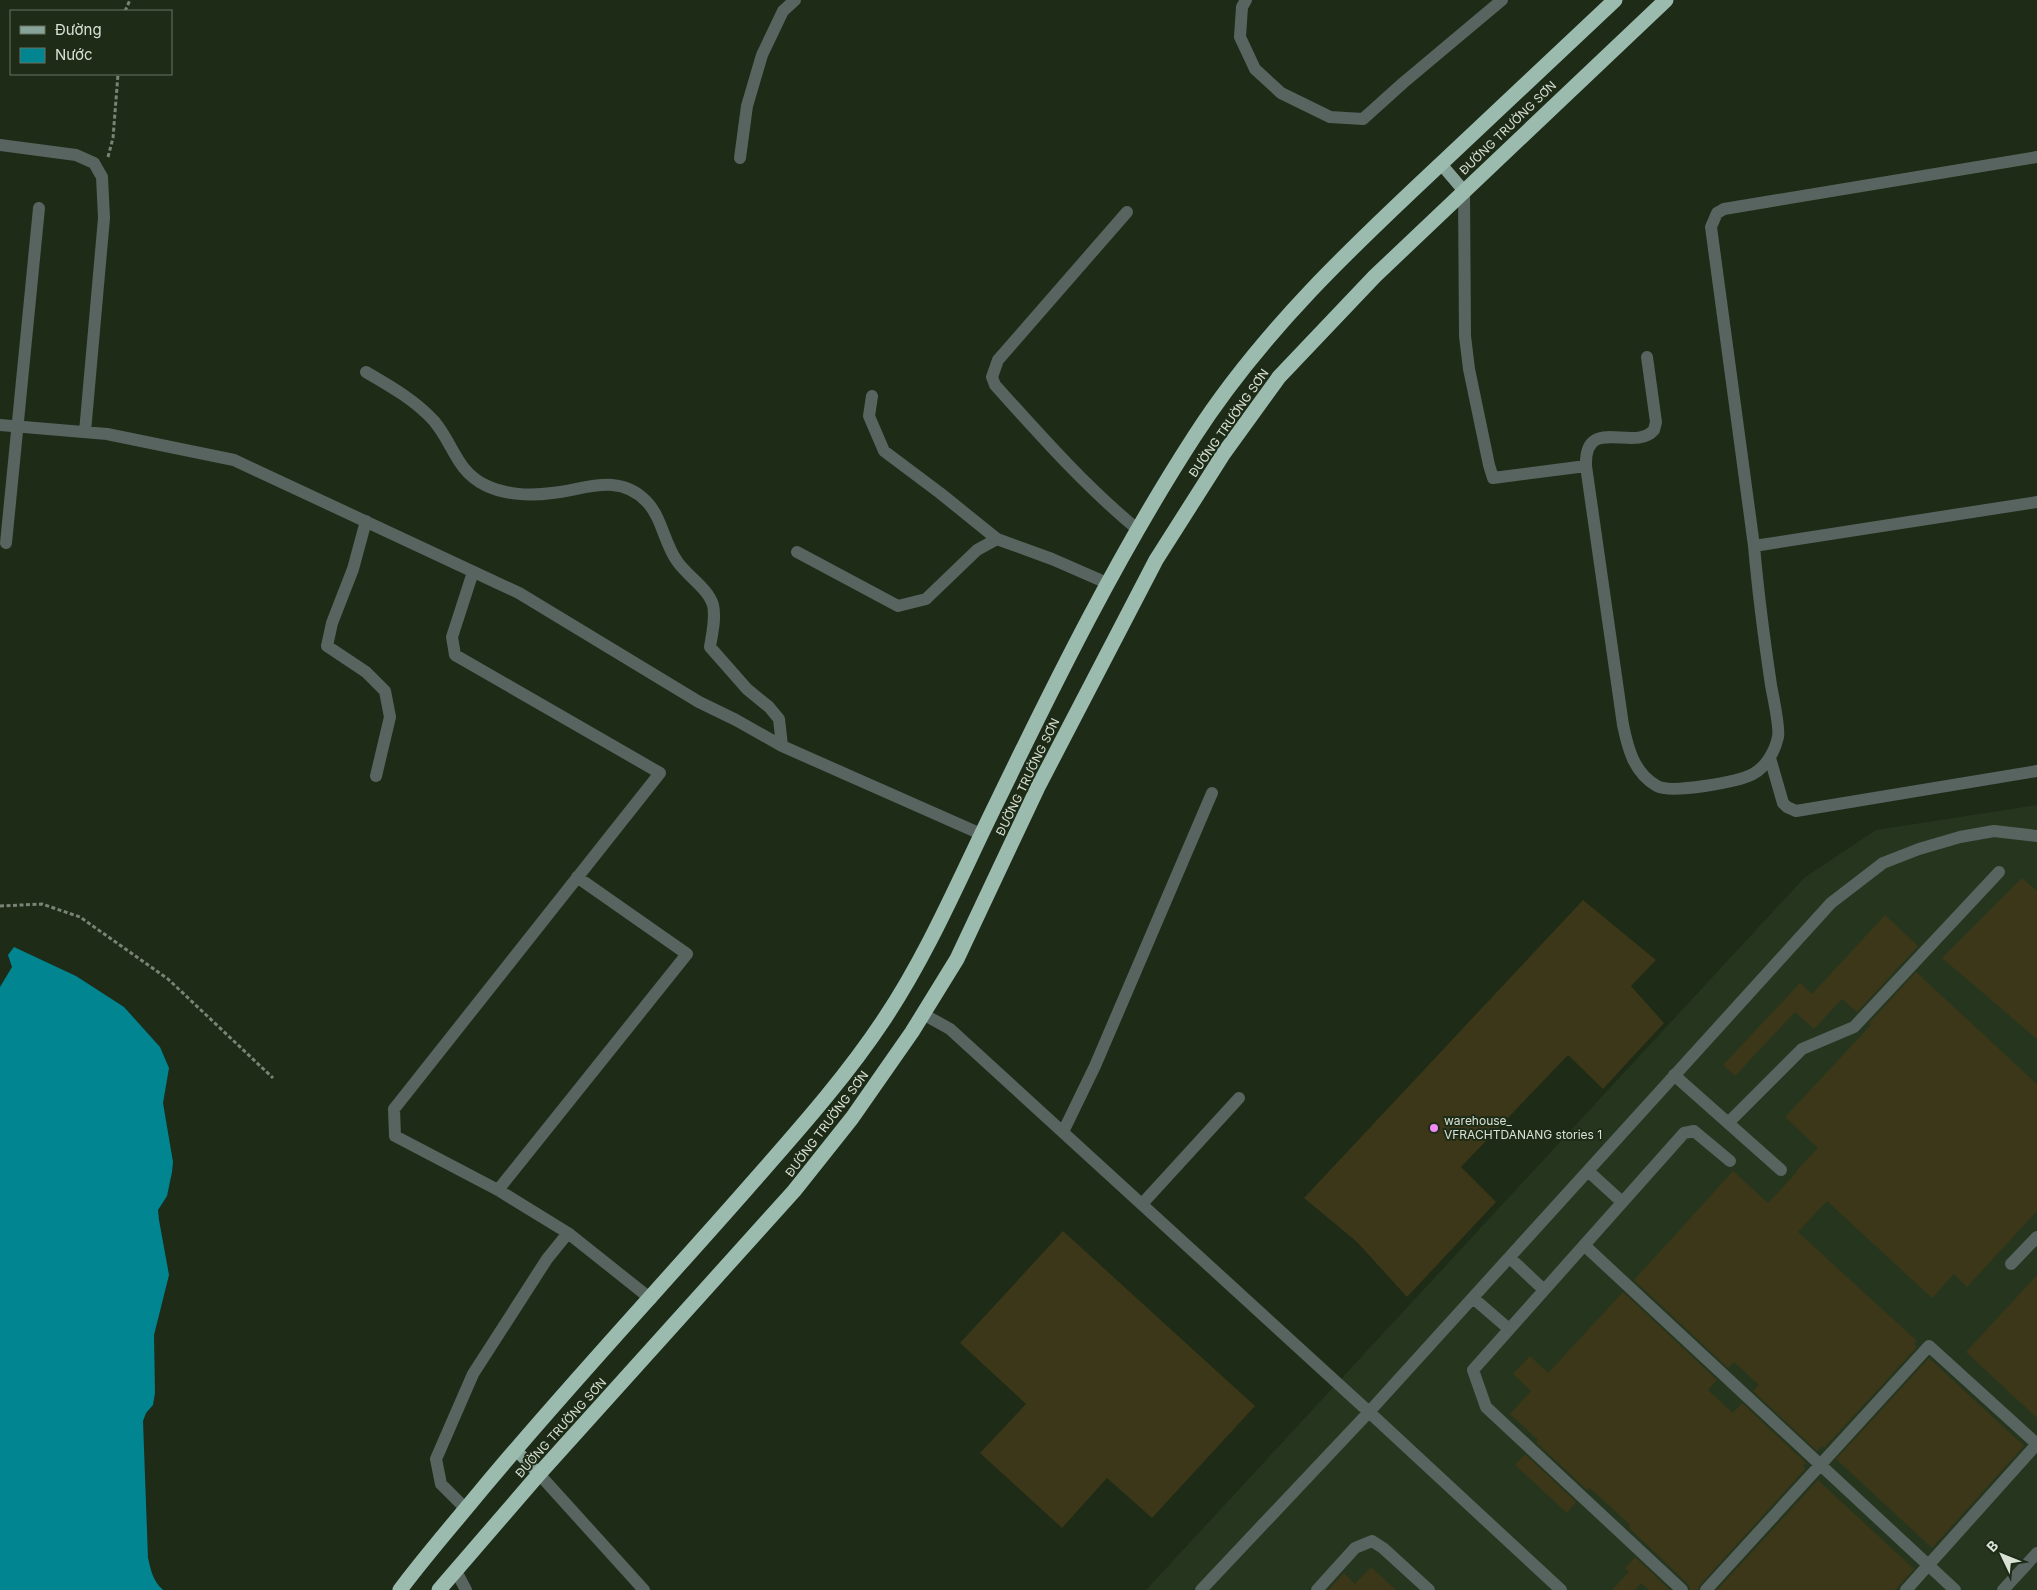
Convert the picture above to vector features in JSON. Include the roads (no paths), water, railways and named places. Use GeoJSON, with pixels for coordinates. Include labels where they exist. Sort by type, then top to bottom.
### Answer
{"type":"FeatureCollection","features":[{"type":"Feature","properties":{"kind":"highway","name":"ĐƯỜNG TRƯỜNG SƠN"},"geometry":{"type":"LineString","coordinates":[[400,1590],[515,1449],[589,1364],[651,1299],[823,1103],[886,1017],[923,954],[1107,583],[1137,529],[1196,434],[1252,356],[1300,302],[1400,201],[1615,0]]}},
{"type":"Feature","properties":{"kind":"highway","name":"ĐƯỜNG TRƯỜNG SƠN"},"geometry":{"type":"LineString","coordinates":[[439,1590],[539,1474],[794,1191],[852,1118],[923,1014],[957,959],[1038,787],[1152,568],[1192,502],[1280,377],[1375,276],[1666,0]]}},
{"type":"Feature","properties":{"kind":"main road"},"geometry":{"type":"LineString","coordinates":[[1441,164],[1464,191]]}},
{"type":"Feature","properties":{"kind":"main road"},"geometry":{"type":"LineString","coordinates":[[515,1449],[539,1474]]}},
{"type":"Feature","properties":{"kind":"street"},"geometry":{"type":"LineString","coordinates":[[740,158],[747,106],[762,55],[783,11],[795,0]]}},
{"type":"Feature","properties":{"kind":"street"},"geometry":{"type":"LineString","coordinates":[[1246,0],[1242,7],[1240,37],[1255,69],[1281,93],[1330,117],[1363,119],[1502,0]]}},
{"type":"Feature","properties":{"kind":"street"},"geometry":{"type":"LineString","coordinates":[[0,146],[76,155],[94,163],[102,177],[104,218],[85,432]]}},
{"type":"Feature","properties":{"kind":"street"},"geometry":{"type":"LineString","coordinates":[[1647,357],[1656,422],[1654,430],[1647,435],[1624,439],[1605,436],[1597,439],[1586,451],[1586,466],[1623,725],[1630,757],[1641,772],[1658,787],[1691,788],[1723,784],[1754,774],[1770,758],[1778,736],[1711,227],[1717,213],[1724,209],[2037,157]]}},
{"type":"Feature","properties":{"kind":"street"},"geometry":{"type":"LineString","coordinates":[[1464,191],[1465,336],[1471,379],[1493,478],[1586,466]]}},
{"type":"Feature","properties":{"kind":"street"},"geometry":{"type":"LineString","coordinates":[[6,543],[38,208]]}},
{"type":"Feature","properties":{"kind":"street"},"geometry":{"type":"LineString","coordinates":[[1127,212],[998,360],[992,377],[995,385],[1074,472],[1101,499],[1137,529]]}},
{"type":"Feature","properties":{"kind":"street"},"geometry":{"type":"LineString","coordinates":[[366,372],[424,411],[444,435],[452,453],[461,466],[473,478],[486,486],[519,494],[535,494],[564,492],[596,484],[611,484],[634,492],[646,500],[661,526],[676,560],[684,572],[711,601],[713,606],[713,623],[710,647],[747,689],[770,707],[779,719],[782,746]]}},
{"type":"Feature","properties":{"kind":"street"},"geometry":{"type":"LineString","coordinates":[[872,396],[869,416],[884,451],[997,539],[1052,559],[1107,583]]}},
{"type":"Feature","properties":{"kind":"street"},"geometry":{"type":"LineString","coordinates":[[0,425],[106,434],[234,460],[520,593],[699,702],[782,746],[981,834]]}},
{"type":"Feature","properties":{"kind":"street"},"geometry":{"type":"LineString","coordinates":[[1754,546],[2037,502]]}},
{"type":"Feature","properties":{"kind":"street"},"geometry":{"type":"LineString","coordinates":[[366,521],[354,569],[332,623],[327,646],[366,672],[385,691],[390,717],[376,776]]}},
{"type":"Feature","properties":{"kind":"street"},"geometry":{"type":"LineString","coordinates":[[797,552],[898,606],[926,599],[977,550],[997,539]]}},
{"type":"Feature","properties":{"kind":"street"},"geometry":{"type":"LineString","coordinates":[[473,572],[452,637],[456,655],[660,773],[394,1109],[395,1136],[498,1190],[568,1233],[651,1299]]}},
{"type":"Feature","properties":{"kind":"street"},"geometry":{"type":"LineString","coordinates":[[1770,758],[1784,802],[1787,807],[1796,811],[2037,771]]}},
{"type":"Feature","properties":{"kind":"street"},"geometry":{"type":"LineString","coordinates":[[1063,1132],[1098,1057],[1212,794]]}},
{"type":"Feature","properties":{"kind":"street"},"geometry":{"type":"LineString","coordinates":[[1201,1590],[1370,1412],[1831,903],[1884,863],[1919,849],[1960,837],[1994,831],[2037,836]]}},
{"type":"Feature","properties":{"kind":"street"},"geometry":{"type":"LineString","coordinates":[[1728,1123],[1802,1049],[1854,1028],[1999,872]]}},
{"type":"Feature","properties":{"kind":"street"},"geometry":{"type":"LineString","coordinates":[[498,1190],[687,954],[576,877]]}},
{"type":"Feature","properties":{"kind":"street"},"geometry":{"type":"LineString","coordinates":[[923,1014],[950,1029],[1370,1412],[1561,1590]]}},
{"type":"Feature","properties":{"kind":"street"},"geometry":{"type":"LineString","coordinates":[[1674,1075],[1781,1170]]}},
{"type":"Feature","properties":{"kind":"street"},"geometry":{"type":"LineString","coordinates":[[1142,1204],[1239,1098]]}},
{"type":"Feature","properties":{"kind":"street"},"geometry":{"type":"LineString","coordinates":[[1682,1590],[1486,1407],[1472,1370],[1684,1133],[1694,1131],[1730,1161]]}},
{"type":"Feature","properties":{"kind":"street"},"geometry":{"type":"LineString","coordinates":[[1588,1172],[1622,1202]]}},
{"type":"Feature","properties":{"kind":"street"},"geometry":{"type":"LineString","coordinates":[[466,1509],[441,1484],[436,1459],[473,1374],[546,1259],[568,1233]]}},
{"type":"Feature","properties":{"kind":"street"},"geometry":{"type":"LineString","coordinates":[[2011,1264],[2037,1237]]}},
{"type":"Feature","properties":{"kind":"street"},"geometry":{"type":"LineString","coordinates":[[1584,1245],[1955,1590]]}},
{"type":"Feature","properties":{"kind":"street"},"geometry":{"type":"LineString","coordinates":[[1510,1258],[1544,1290]]}},
{"type":"Feature","properties":{"kind":"street"},"geometry":{"type":"LineString","coordinates":[[1473,1298],[1509,1329]]}},
{"type":"Feature","properties":{"kind":"street"},"geometry":{"type":"LineString","coordinates":[[1706,1590],[1929,1346],[2037,1444],[1906,1590]]}},
{"type":"Feature","properties":{"kind":"street"},"geometry":{"type":"LineString","coordinates":[[539,1474],[644,1590]]}},
{"type":"Feature","properties":{"kind":"street"},"geometry":{"type":"LineString","coordinates":[[1317,1590],[1355,1548],[1372,1542],[1383,1548],[1429,1590]]}},
{"type":"Feature","properties":{"kind":"street"},"geometry":{"type":"LineString","coordinates":[[2002,1590],[2037,1553]]}},
{"type":"Feature","properties":{"kind":"street"},"geometry":{"type":"LineString","coordinates":[[456,1571],[466,1590]]}},
{"type":"Feature","properties":{"kind":"water"},"geometry":{"type":"Polygon","coordinates":[[[14,947],[76,976],[124,1007],[160,1047],[169,1068],[163,1103],[173,1162],[167,1196],[158,1210],[169,1275],[154,1335],[155,1393],[153,1405],[146,1413],[143,1421],[148,1558],[151,1571],[163,1590],[0,1590],[0,987],[12,967],[8,955],[14,947]]]}},
{"type":"Feature","properties":{"kind":"place","name":"warehouse_ VFRACHTDANANG stories 1"},"geometry":{"type":"Point","coordinates":[1434,1128]}}]}
